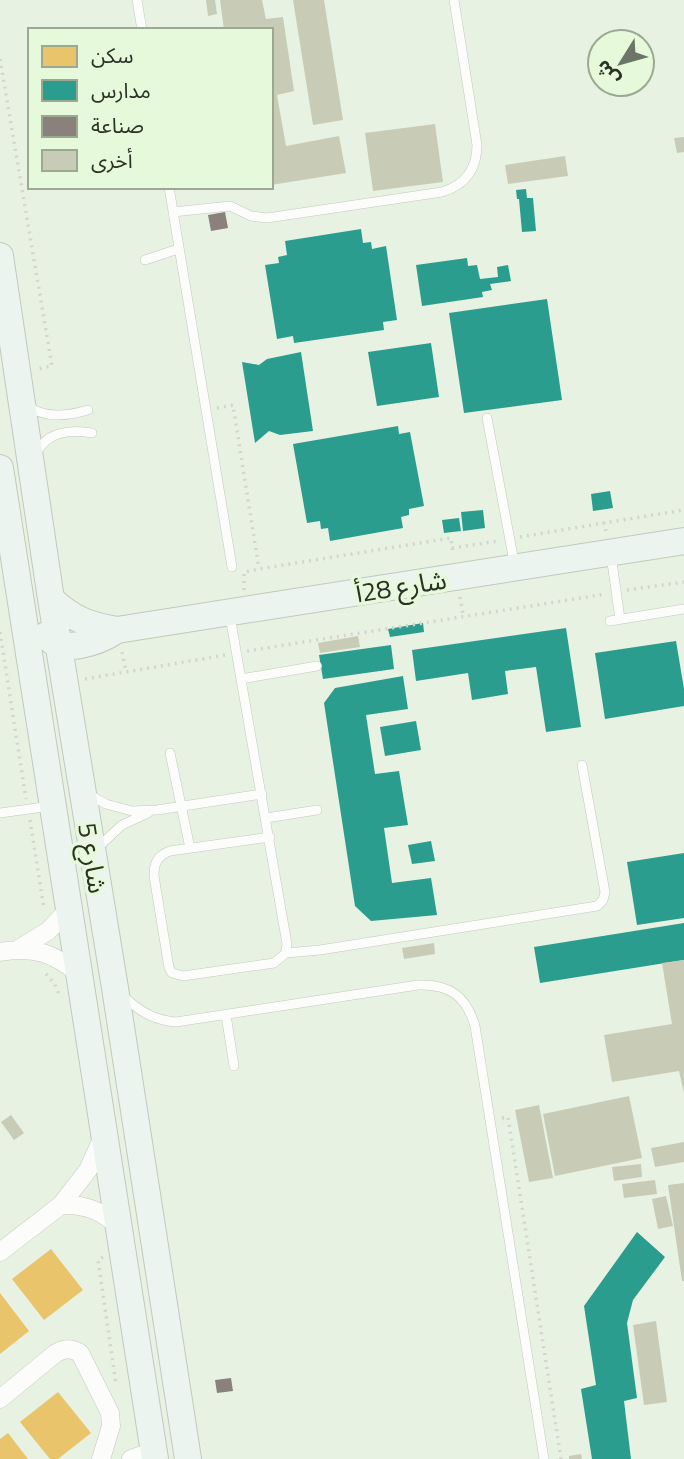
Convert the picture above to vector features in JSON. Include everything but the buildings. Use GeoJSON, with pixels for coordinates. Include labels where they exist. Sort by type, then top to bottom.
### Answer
{"type":"FeatureCollection","features":[{"type":"Feature","properties":{"kind":"street","name":"شارع 5"},"geometry":{"type":"LineString","coordinates":[[1,263],[51,599],[188,1459]]}},
{"type":"Feature","properties":{"kind":"street"},"geometry":{"type":"LineString","coordinates":[[0,453],[9,463],[16,478],[43,630],[52,643],[59,646]]}},
{"type":"Feature","properties":{"kind":"street","name":"شارع 5"},"geometry":{"type":"LineString","coordinates":[[0,467],[41,808],[57,912],[80,975],[120,1227],[147,1456]]}},
{"type":"Feature","properties":{"kind":"street","name":"شارع 28أ"},"geometry":{"type":"LineString","coordinates":[[59,646],[92,641],[117,629],[684,541]]}},
{"type":"Feature","properties":{"kind":"street","name":"شارع 28أ"},"geometry":{"type":"LineString","coordinates":[[51,599],[70,616],[94,626],[117,629]]}},
{"type":"Feature","properties":{"kind":"street"},"geometry":{"type":"LineString","coordinates":[[0,952],[20,948],[48,932],[57,912]]}},
{"type":"Feature","properties":{"kind":"street"},"geometry":{"type":"LineString","coordinates":[[20,948],[52,956],[80,975]]}},
{"type":"Feature","properties":{"kind":"street"},"geometry":{"type":"LineString","coordinates":[[0,1252],[61,1205],[88,1170],[105,1133]]}},
{"type":"Feature","properties":{"kind":"street"},"geometry":{"type":"LineString","coordinates":[[61,1205],[90,1207],[120,1227]]}},
{"type":"Feature","properties":{"kind":"street"},"geometry":{"type":"LineString","coordinates":[[0,1399],[64,1349],[80,1353],[110,1413],[111,1426],[101,1459]]}},
{"type":"Feature","properties":{"kind":"lane"},"geometry":{"type":"LineString","coordinates":[[137,0],[142,28]]}},
{"type":"Feature","properties":{"kind":"lane"},"geometry":{"type":"LineString","coordinates":[[173,212],[223,205],[237,208],[250,216],[267,218],[442,192],[465,181],[477,158],[477,145],[454,0]]}},
{"type":"Feature","properties":{"kind":"lane"},"geometry":{"type":"LineString","coordinates":[[169,189],[232,567]]}},
{"type":"Feature","properties":{"kind":"lane"},"geometry":{"type":"LineString","coordinates":[[145,260],[178,249]]}},
{"type":"Feature","properties":{"kind":"lane"},"geometry":{"type":"LineString","coordinates":[[23,402],[33,410],[46,414],[75,414],[88,410]]}},
{"type":"Feature","properties":{"kind":"lane"},"geometry":{"type":"LineString","coordinates":[[487,418],[515,568]]}},
{"type":"Feature","properties":{"kind":"lane"},"geometry":{"type":"LineString","coordinates":[[32,464],[37,450],[47,439],[61,432],[75,430],[92,433]]}},
{"type":"Feature","properties":{"kind":"lane"},"geometry":{"type":"LineString","coordinates":[[611,552],[620,619]]}},
{"type":"Feature","properties":{"kind":"lane"},"geometry":{"type":"LineString","coordinates":[[610,621],[684,609]]}},
{"type":"Feature","properties":{"kind":"lane"},"geometry":{"type":"LineString","coordinates":[[229,611],[270,836],[287,944],[286,953]]}},
{"type":"Feature","properties":{"kind":"lane"},"geometry":{"type":"LineString","coordinates":[[241,679],[317,666]]}},
{"type":"Feature","properties":{"kind":"lane"},"geometry":{"type":"LineString","coordinates":[[170,754],[190,848]]}},
{"type":"Feature","properties":{"kind":"lane"},"geometry":{"type":"LineString","coordinates":[[270,836],[162,854],[156,861],[154,868],[169,968],[172,973],[183,976],[274,963],[286,953],[320,950],[597,906],[603,900],[605,892],[582,765]]}},
{"type":"Feature","properties":{"kind":"lane"},"geometry":{"type":"LineString","coordinates":[[83,790],[93,798],[132,811],[157,810],[262,794]]}},
{"type":"Feature","properties":{"kind":"lane"},"geometry":{"type":"LineString","coordinates":[[0,813],[41,808]]}},
{"type":"Feature","properties":{"kind":"lane"},"geometry":{"type":"LineString","coordinates":[[92,854],[122,825],[157,810]]}},
{"type":"Feature","properties":{"kind":"lane"},"geometry":{"type":"LineString","coordinates":[[266,818],[317,810]]}},
{"type":"Feature","properties":{"kind":"lane"},"geometry":{"type":"LineString","coordinates":[[115,988],[136,1008],[162,1021],[189,1021],[418,985],[434,984],[449,989],[461,999],[471,1011],[475,1026],[544,1459]]}},
{"type":"Feature","properties":{"kind":"lane"},"geometry":{"type":"LineString","coordinates":[[226,1015],[234,1066]]}},
{"type":"Feature","properties":{"kind":"path"},"geometry":{"type":"LineString","coordinates":[[0,59],[52,366],[17,373]]}},
{"type":"Feature","properties":{"kind":"path"},"geometry":{"type":"LineString","coordinates":[[205,410],[233,405],[259,569]]}},
{"type":"Feature","properties":{"kind":"path"},"geometry":{"type":"LineString","coordinates":[[452,548],[684,510]]}},
{"type":"Feature","properties":{"kind":"path"},"geometry":{"type":"LineString","coordinates":[[604,523],[611,552]]}},
{"type":"Feature","properties":{"kind":"path"},"geometry":{"type":"LineString","coordinates":[[65,683],[684,582]]}},
{"type":"Feature","properties":{"kind":"path"},"geometry":{"type":"LineString","coordinates":[[0,632],[41,808],[57,912]]}},
{"type":"Feature","properties":{"kind":"path"},"geometry":{"type":"LineString","coordinates":[[37,970],[47,975],[54,983],[61,1006]]}},
{"type":"Feature","properties":{"kind":"path"},"geometry":{"type":"LineString","coordinates":[[490,1121],[508,1117],[561,1459]]}},
{"type":"Feature","properties":{"kind":"path"},"geometry":{"type":"LineString","coordinates":[[105,1256],[98,1260],[118,1393]]}}]}
